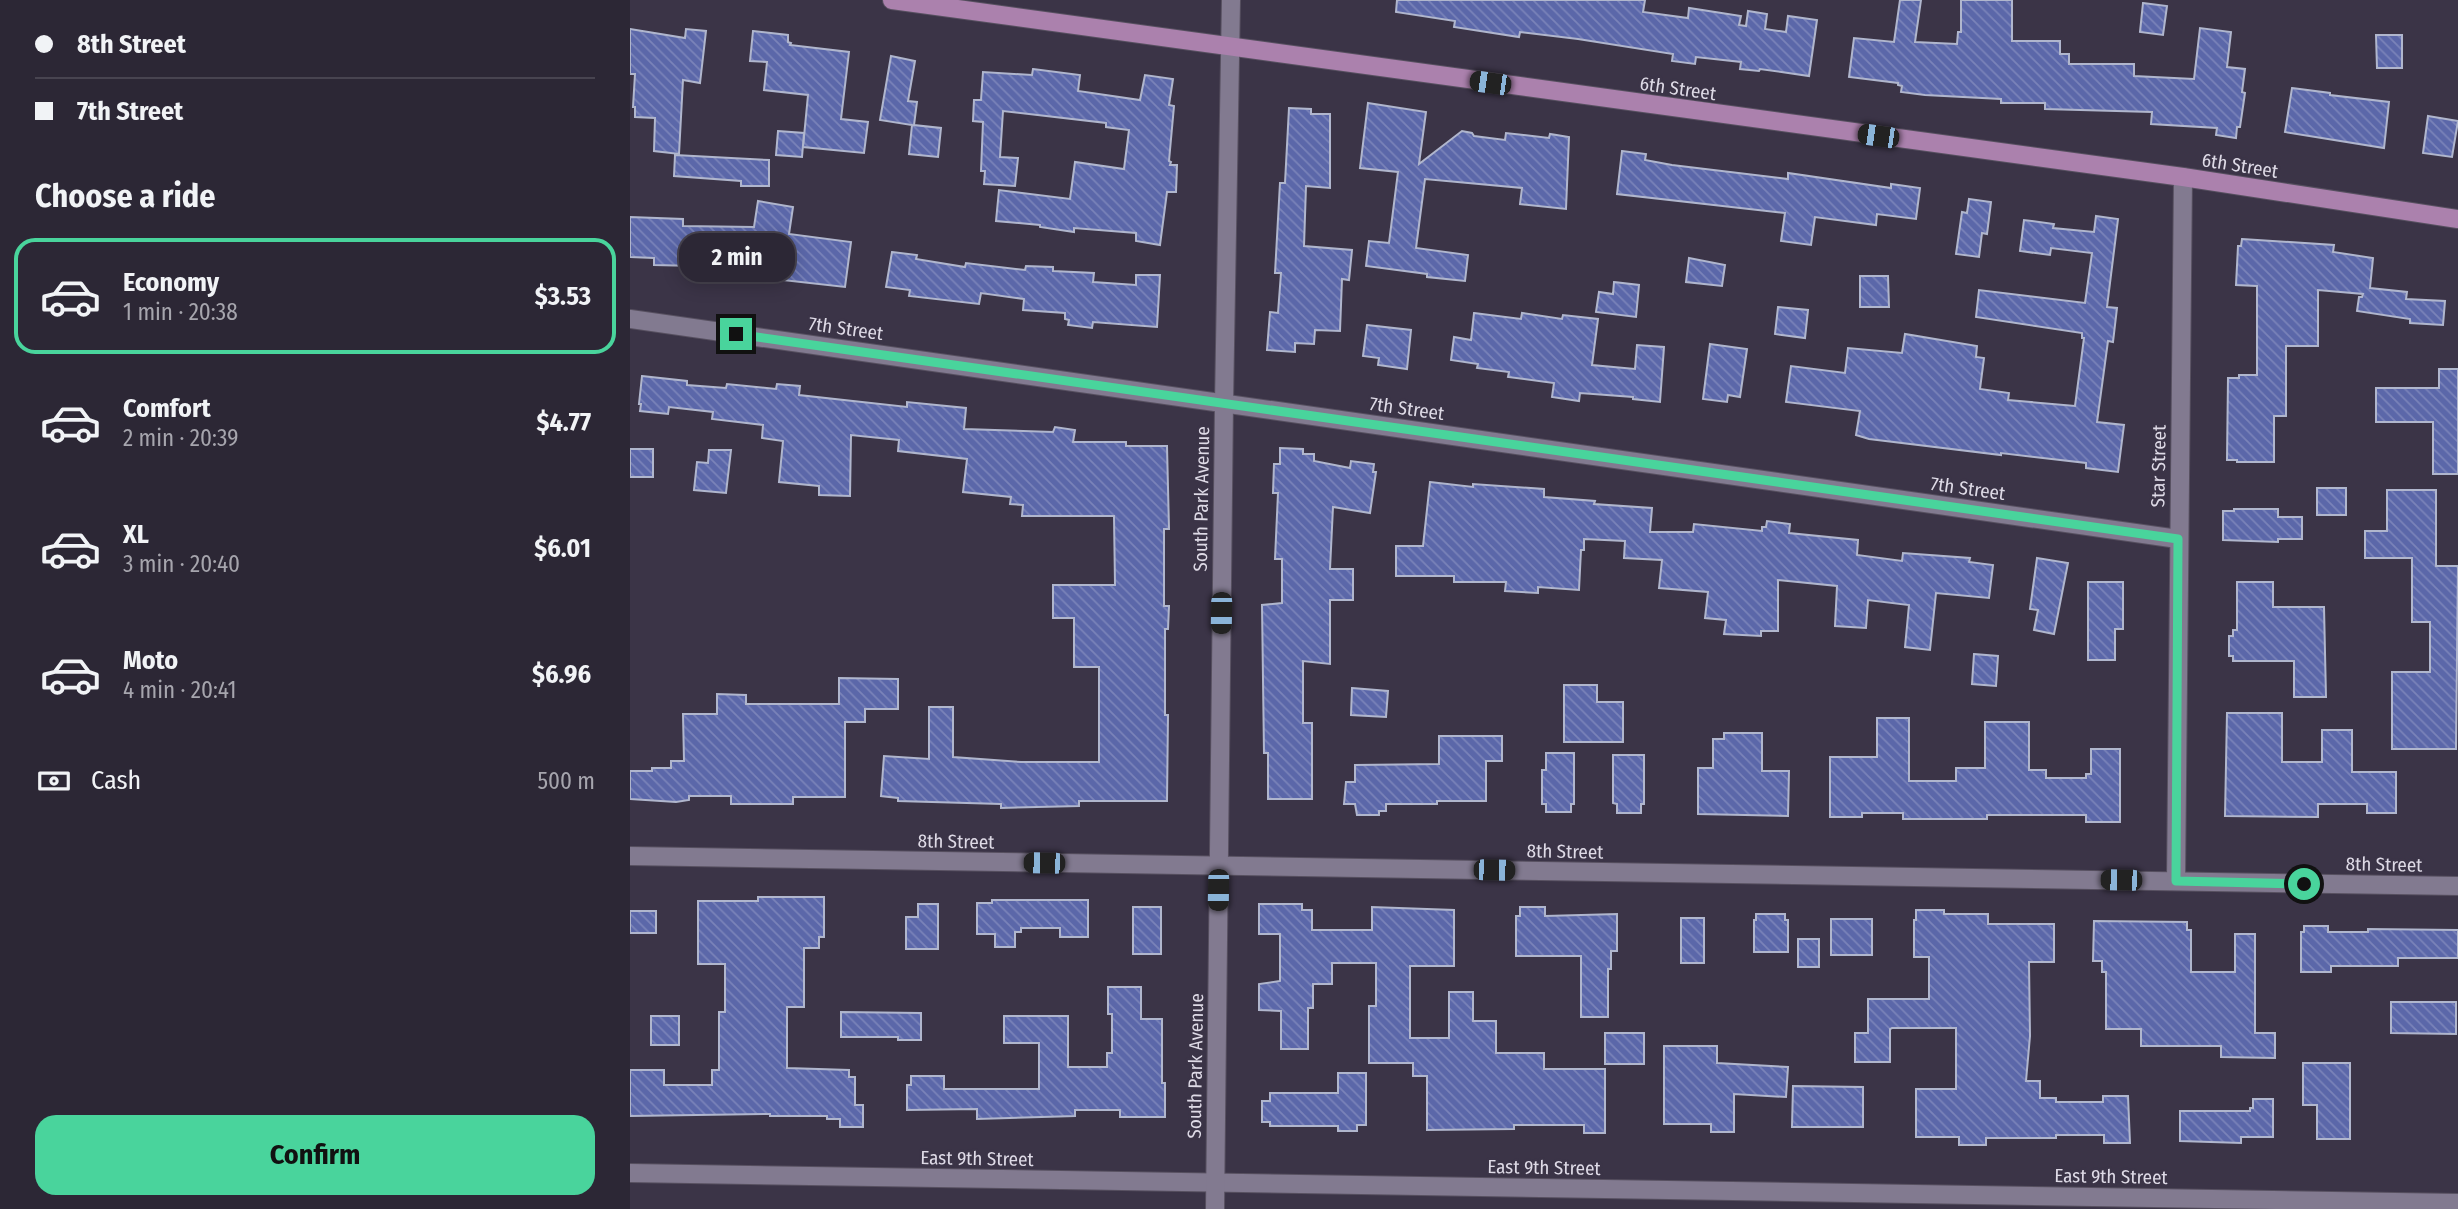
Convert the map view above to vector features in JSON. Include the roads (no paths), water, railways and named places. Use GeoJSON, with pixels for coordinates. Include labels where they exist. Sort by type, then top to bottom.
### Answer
{"type":"FeatureCollection","features":[{"type":"Feature","properties":{"kind":"main road","name":"6th Street"},"geometry":{"type":"LineString","coordinates":[[892,0],[2183,177],[2458,219]]}},
{"type":"Feature","properties":{"kind":"street","name":"South Park Avenue"},"geometry":{"type":"LineString","coordinates":[[1215,1209],[1231,0]]}},
{"type":"Feature","properties":{"kind":"street","name":"Star Street"},"geometry":{"type":"LineString","coordinates":[[2176,881],[2183,177]]}},
{"type":"Feature","properties":{"kind":"street","name":"7th Street"},"geometry":{"type":"LineString","coordinates":[[630,318],[2178,539]]}},
{"type":"Feature","properties":{"kind":"street","name":"8th Street"},"geometry":{"type":"LineString","coordinates":[[630,856],[2458,886]]}},
{"type":"Feature","properties":{"kind":"street","name":"East 9th Street"},"geometry":{"type":"LineString","coordinates":[[630,1173],[2458,1203]]}}]}
